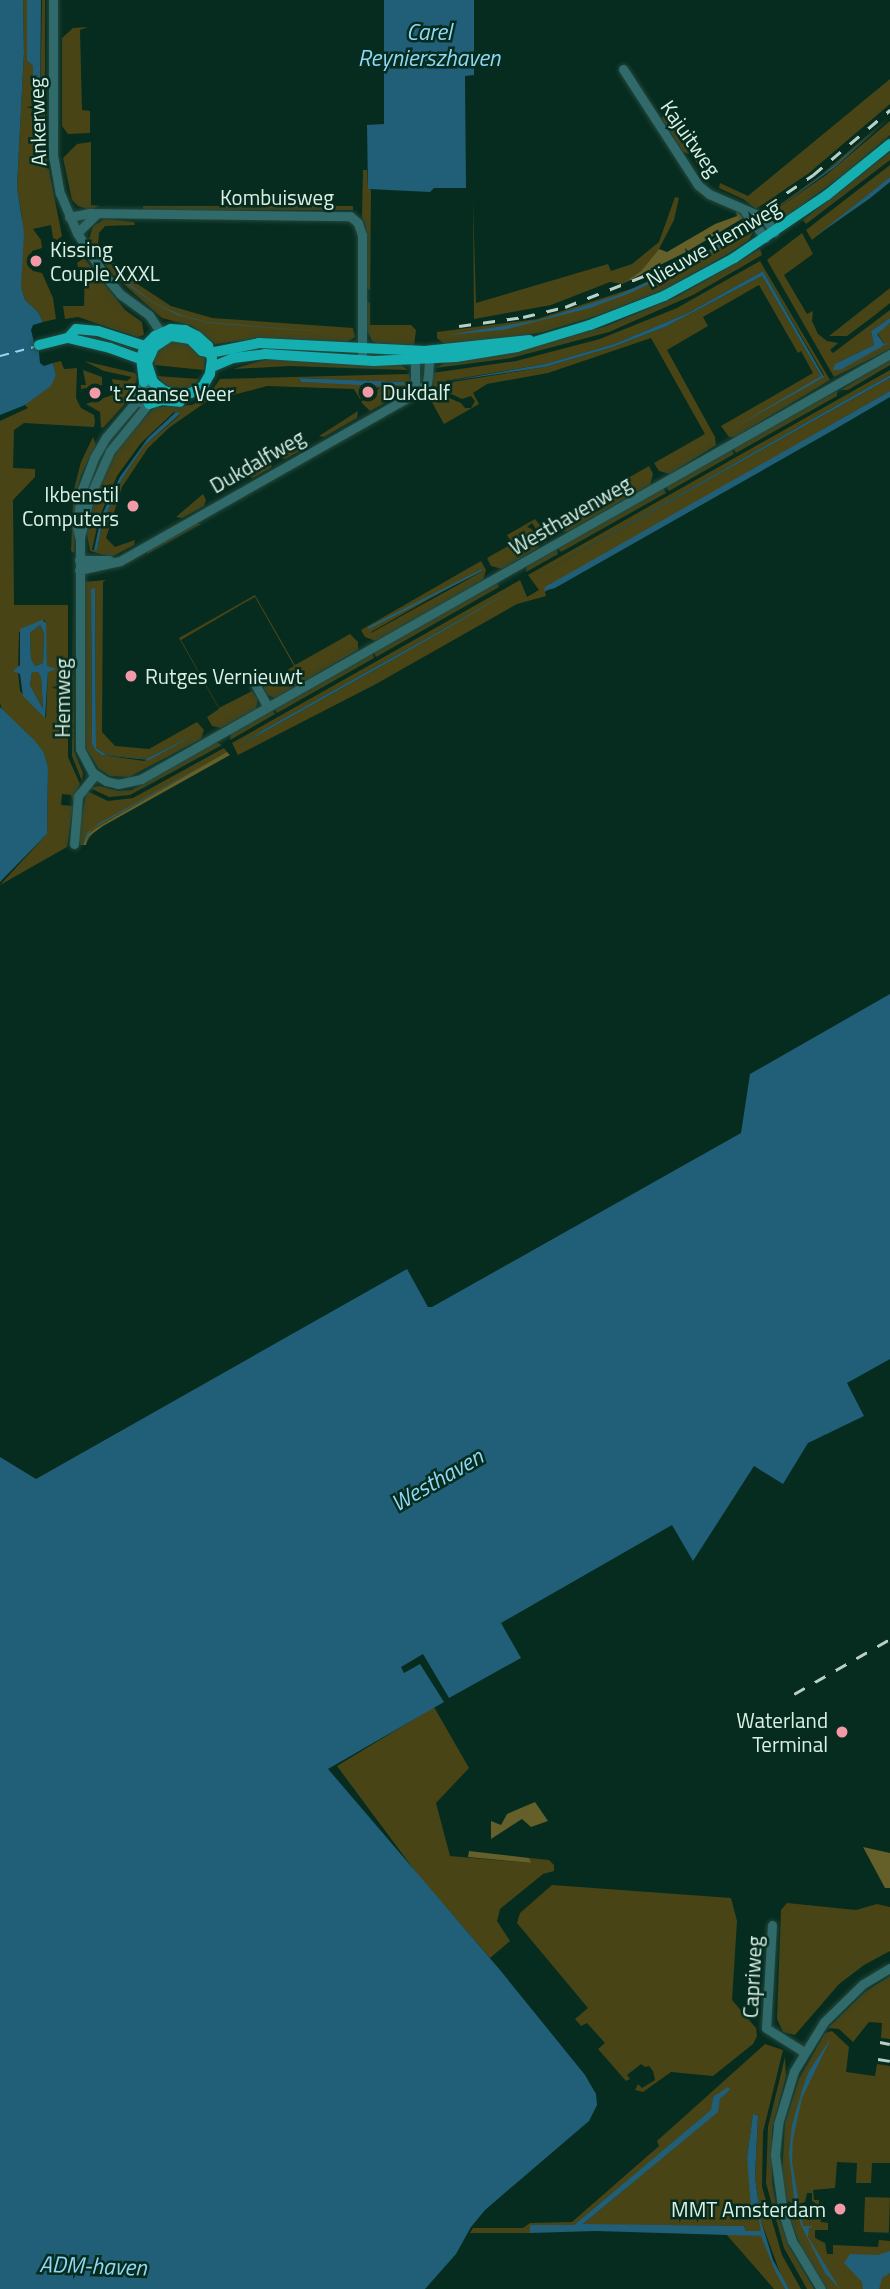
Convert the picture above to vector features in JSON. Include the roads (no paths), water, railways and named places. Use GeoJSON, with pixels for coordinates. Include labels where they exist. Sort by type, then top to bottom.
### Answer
{"type":"FeatureCollection","features":[{"type":"Feature","properties":{"kind":"main road","name":"Nieuwe Hemweg"},"geometry":{"type":"LineString","coordinates":[[212,367],[233,359],[292,354],[427,356],[501,350],[608,319],[664,296],[770,235],[827,195],[890,144]]}},
{"type":"Feature","properties":{"kind":"main road"},"geometry":{"type":"LineString","coordinates":[[68,338],[76,329],[99,331],[145,346],[178,329],[191,332],[202,340],[210,352],[212,367],[207,380],[198,390],[178,395],[164,391],[148,382],[144,361],[145,346]]}},
{"type":"Feature","properties":{"kind":"main road"},"geometry":{"type":"LineString","coordinates":[[38,345],[68,338],[144,361]]}},
{"type":"Feature","properties":{"kind":"main road"},"geometry":{"type":"LineString","coordinates":[[144,361],[159,338]]}},
{"type":"Feature","properties":{"kind":"main road","name":"Nieuwe Hemweg"},"geometry":{"type":"LineString","coordinates":[[210,352],[259,344],[415,360],[427,356]]}},
{"type":"Feature","properties":{"kind":"main road"},"geometry":{"type":"LineString","coordinates":[[149,404],[162,400],[186,402],[199,397],[210,388],[222,369],[249,357]]}},
{"type":"Feature","properties":{"kind":"street","name":"Ankerweg"},"geometry":{"type":"LineString","coordinates":[[53,0],[53,155],[60,193],[77,233],[109,281],[149,315],[159,338]]}},
{"type":"Feature","properties":{"kind":"street","name":"Kajuitweg"},"geometry":{"type":"LineString","coordinates":[[623,69],[698,185],[709,194],[765,218],[770,235]]}},
{"type":"Feature","properties":{"kind":"street"},"geometry":{"type":"LineString","coordinates":[[77,233],[97,215]]}},
{"type":"Feature","properties":{"kind":"street","name":"Kombuisweg"},"geometry":{"type":"LineString","coordinates":[[69,217],[345,215],[353,218],[362,234],[362,355]]}},
{"type":"Feature","properties":{"kind":"street","name":"Westhavenweg"},"geometry":{"type":"LineString","coordinates":[[95,775],[118,784],[141,779],[890,354]]}},
{"type":"Feature","properties":{"kind":"street","name":"Dukdalfweg"},"geometry":{"type":"LineString","coordinates":[[79,560],[101,562],[124,556],[425,386],[427,356]]}},
{"type":"Feature","properties":{"kind":"street"},"geometry":{"type":"LineString","coordinates":[[406,396],[415,382],[415,360]]}},
{"type":"Feature","properties":{"kind":"street","name":"Hemweg"},"geometry":{"type":"LineString","coordinates":[[80,540],[77,516],[86,475],[101,444],[134,404],[146,394],[148,382]]}},
{"type":"Feature","properties":{"kind":"street","name":"Hemweg"},"geometry":{"type":"LineString","coordinates":[[95,775],[83,760],[79,745],[80,540],[89,498],[104,462],[124,432],[164,391]]}},
{"type":"Feature","properties":{"kind":"street","name":"Dukdalfweg"},"geometry":{"type":"LineString","coordinates":[[79,570],[104,567],[120,561],[124,556]]}},
{"type":"Feature","properties":{"kind":"street"},"geometry":{"type":"LineString","coordinates":[[255,684],[268,707]]}},
{"type":"Feature","properties":{"kind":"street"},"geometry":{"type":"LineString","coordinates":[[74,844],[78,796],[95,775]]}},
{"type":"Feature","properties":{"kind":"street","name":"Capriweg"},"geometry":{"type":"LineString","coordinates":[[772,1925],[766,2028],[804,2052]]}},
{"type":"Feature","properties":{"kind":"street"},"geometry":{"type":"LineString","coordinates":[[821,2289],[792,2241],[777,2186],[778,2124],[794,2071],[824,2022],[863,1984],[890,1968]]}},
{"type":"Feature","properties":{"kind":"water"},"geometry":{"type":"Polygon","coordinates":[[[0,0],[23,0],[24,52],[17,187],[24,233],[21,287],[25,300],[38,312],[43,322],[33,325],[31,330],[34,342],[38,342],[40,363],[44,366],[53,363],[56,375],[51,386],[25,405],[0,415],[0,0]]]}},
{"type":"Feature","properties":{"kind":"water"},"geometry":{"type":"Polygon","coordinates":[[[27,0],[41,0],[40,101],[33,88],[33,66],[27,60],[27,0]]]}},
{"type":"Feature","properties":{"kind":"water","name":"Carel Reynierszhaven"},"geometry":{"type":"Polygon","coordinates":[[[384,0],[474,0],[474,75],[465,76],[466,188],[434,188],[430,192],[368,189],[367,125],[384,124],[384,0]]]}},
{"type":"Feature","properties":{"kind":"water"},"geometry":{"type":"Polygon","coordinates":[[[890,118],[835,167],[774,211],[836,164],[890,118]]]}},
{"type":"Feature","properties":{"kind":"water"},"geometry":{"type":"Polygon","coordinates":[[[890,177],[890,182],[869,199],[816,236],[890,177]]]}},
{"type":"Feature","properties":{"kind":"water"},"geometry":{"type":"Polygon","coordinates":[[[747,227],[736,238],[688,266],[590,308],[503,330],[447,335],[539,320],[618,295],[689,263],[747,227]]]}},
{"type":"Feature","properties":{"kind":"water"},"geometry":{"type":"Polygon","coordinates":[[[94,243],[128,283],[153,302],[181,315],[207,322],[349,334],[209,323],[178,315],[152,302],[127,284],[94,243]]]}},
{"type":"Feature","properties":{"kind":"water"},"geometry":{"type":"Polygon","coordinates":[[[763,271],[824,377],[730,430],[821,376],[762,276],[665,327],[613,347],[545,367],[444,382],[545,364],[614,344],[688,313],[763,271]]]}},
{"type":"Feature","properties":{"kind":"water"},"geometry":{"type":"Polygon","coordinates":[[[890,318],[890,323],[877,334],[884,344],[890,342],[840,370],[833,370],[835,364],[874,345],[871,331],[890,318]]]}},
{"type":"Feature","properties":{"kind":"water"},"geometry":{"type":"Polygon","coordinates":[[[890,375],[890,378],[535,577],[890,375]]]}},
{"type":"Feature","properties":{"kind":"water"},"geometry":{"type":"Polygon","coordinates":[[[299,378],[404,382],[405,385],[383,385],[385,391],[368,401],[383,391],[381,386],[301,382],[299,378]]]}},
{"type":"Feature","properties":{"kind":"water"},"geometry":{"type":"Polygon","coordinates":[[[890,391],[890,397],[837,428],[555,588],[544,591],[545,587],[890,391]]]}},
{"type":"Feature","properties":{"kind":"water"},"geometry":{"type":"Polygon","coordinates":[[[176,412],[180,414],[144,446],[122,479],[102,524],[97,550],[94,550],[101,517],[120,477],[148,438],[176,412]]]}},
{"type":"Feature","properties":{"kind":"water"},"geometry":{"type":"Polygon","coordinates":[[[482,569],[483,571],[369,629],[482,569]]]}},
{"type":"Feature","properties":{"kind":"water"},"geometry":{"type":"Polygon","coordinates":[[[518,587],[394,659],[239,746],[265,729],[518,587]]]}},
{"type":"Feature","properties":{"kind":"water"},"geometry":{"type":"Polygon","coordinates":[[[95,588],[96,748],[107,755],[146,759],[197,733],[149,760],[102,755],[92,744],[91,589],[95,588]]]}},
{"type":"Feature","properties":{"kind":"water"},"geometry":{"type":"Polygon","coordinates":[[[42,620],[46,623],[47,666],[57,669],[48,672],[45,718],[23,696],[20,674],[13,671],[20,665],[20,629],[42,620]],[[40,625],[30,633],[31,659],[35,666],[43,663],[44,634],[40,625]],[[32,672],[30,685],[43,709],[41,677],[38,672],[32,672]]]}},
{"type":"Feature","properties":{"kind":"water"},"geometry":{"type":"Polygon","coordinates":[[[0,707],[35,741],[44,753],[48,767],[47,834],[0,882],[0,707]]]}},
{"type":"Feature","properties":{"kind":"water"},"geometry":{"type":"Polygon","coordinates":[[[223,754],[92,829],[83,844],[87,833],[98,824],[223,754]]]}},
{"type":"Feature","properties":{"kind":"water"},"geometry":{"type":"Polygon","coordinates":[[[890,994],[890,1359],[847,1383],[864,1416],[808,1443],[783,1484],[754,1466],[693,1561],[672,1525],[501,1623],[521,1658],[449,1698],[423,1654],[401,1667],[404,1673],[420,1664],[444,1702],[328,1769],[500,1970],[585,2075],[596,2094],[597,2105],[589,2121],[485,2210],[471,2227],[456,2254],[425,2289],[0,2289],[0,1457],[36,1479],[407,1269],[428,1307],[432,1307],[741,1133],[750,1074],[890,994]]]}},
{"type":"Feature","properties":{"kind":"water"},"geometry":{"type":"Polygon","coordinates":[[[831,2038],[802,2098],[793,2139],[792,2162],[803,2226],[813,2226],[809,2228],[808,2237],[840,2289],[825,2273],[801,2225],[794,2198],[789,2153],[792,2125],[803,2087],[809,2071],[831,2038]]]}},
{"type":"Feature","properties":{"kind":"water"},"geometry":{"type":"Polygon","coordinates":[[[728,2087],[730,2090],[720,2099],[718,2112],[583,2224],[744,2226],[746,2231],[761,2231],[757,2209],[751,2208],[747,2157],[753,2114],[758,2116],[755,2177],[761,2221],[773,2260],[789,2289],[785,2289],[776,2273],[761,2236],[596,2231],[530,2233],[530,2225],[574,2225],[711,2110],[713,2097],[728,2087]]]}},
{"type":"Feature","properties":{"kind":"water"},"geometry":{"type":"Polygon","coordinates":[[[890,2251],[890,2273],[882,2278],[879,2289],[863,2289],[862,2282],[844,2263],[850,2254],[878,2255],[890,2251]]]}},
{"type":"Feature","properties":{"kind":"railway"},"geometry":{"type":"LineString","coordinates":[[459,326],[523,317],[565,307],[669,266],[727,233],[813,175],[890,110]]}},
{"type":"Feature","properties":{"kind":"railway"},"geometry":{"type":"LineString","coordinates":[[794,1694],[890,1639]]}},
{"type":"Feature","properties":{"kind":"railway"},"geometry":{"type":"LineString","coordinates":[[880,2042],[890,2044]]}},
{"type":"Feature","properties":{"kind":"railway"},"geometry":{"type":"LineString","coordinates":[[878,2059],[890,2061]]}},
{"type":"Feature","properties":{"kind":"place","name":"Kissing Couple XXXL"},"geometry":{"type":"Point","coordinates":[36,261]}},
{"type":"Feature","properties":{"kind":"place","name":"Dukdalf"},"geometry":{"type":"Point","coordinates":[368,392]}},
{"type":"Feature","properties":{"kind":"place","name":"'t Zaanse Veer"},"geometry":{"type":"Point","coordinates":[95,393]}},
{"type":"Feature","properties":{"kind":"place","name":"Ikbenstil Computers"},"geometry":{"type":"Point","coordinates":[133,506]}},
{"type":"Feature","properties":{"kind":"place","name":"Rutges Vernieuwt"},"geometry":{"type":"Point","coordinates":[131,676]}},
{"type":"Feature","properties":{"kind":"place","name":"Waterland Terminal"},"geometry":{"type":"Point","coordinates":[842,1732]}},
{"type":"Feature","properties":{"kind":"place","name":"MMT Amsterdam"},"geometry":{"type":"Point","coordinates":[840,2209]}},
{"type":"Feature","properties":{"kind":"water label","name":"Westhaven"},"geometry":{"type":"Point","coordinates":[437,1480]}},
{"type":"Feature","properties":{"kind":"water label","name":"ADM-haven"},"geometry":{"type":"Point","coordinates":[93,2266]}}]}
